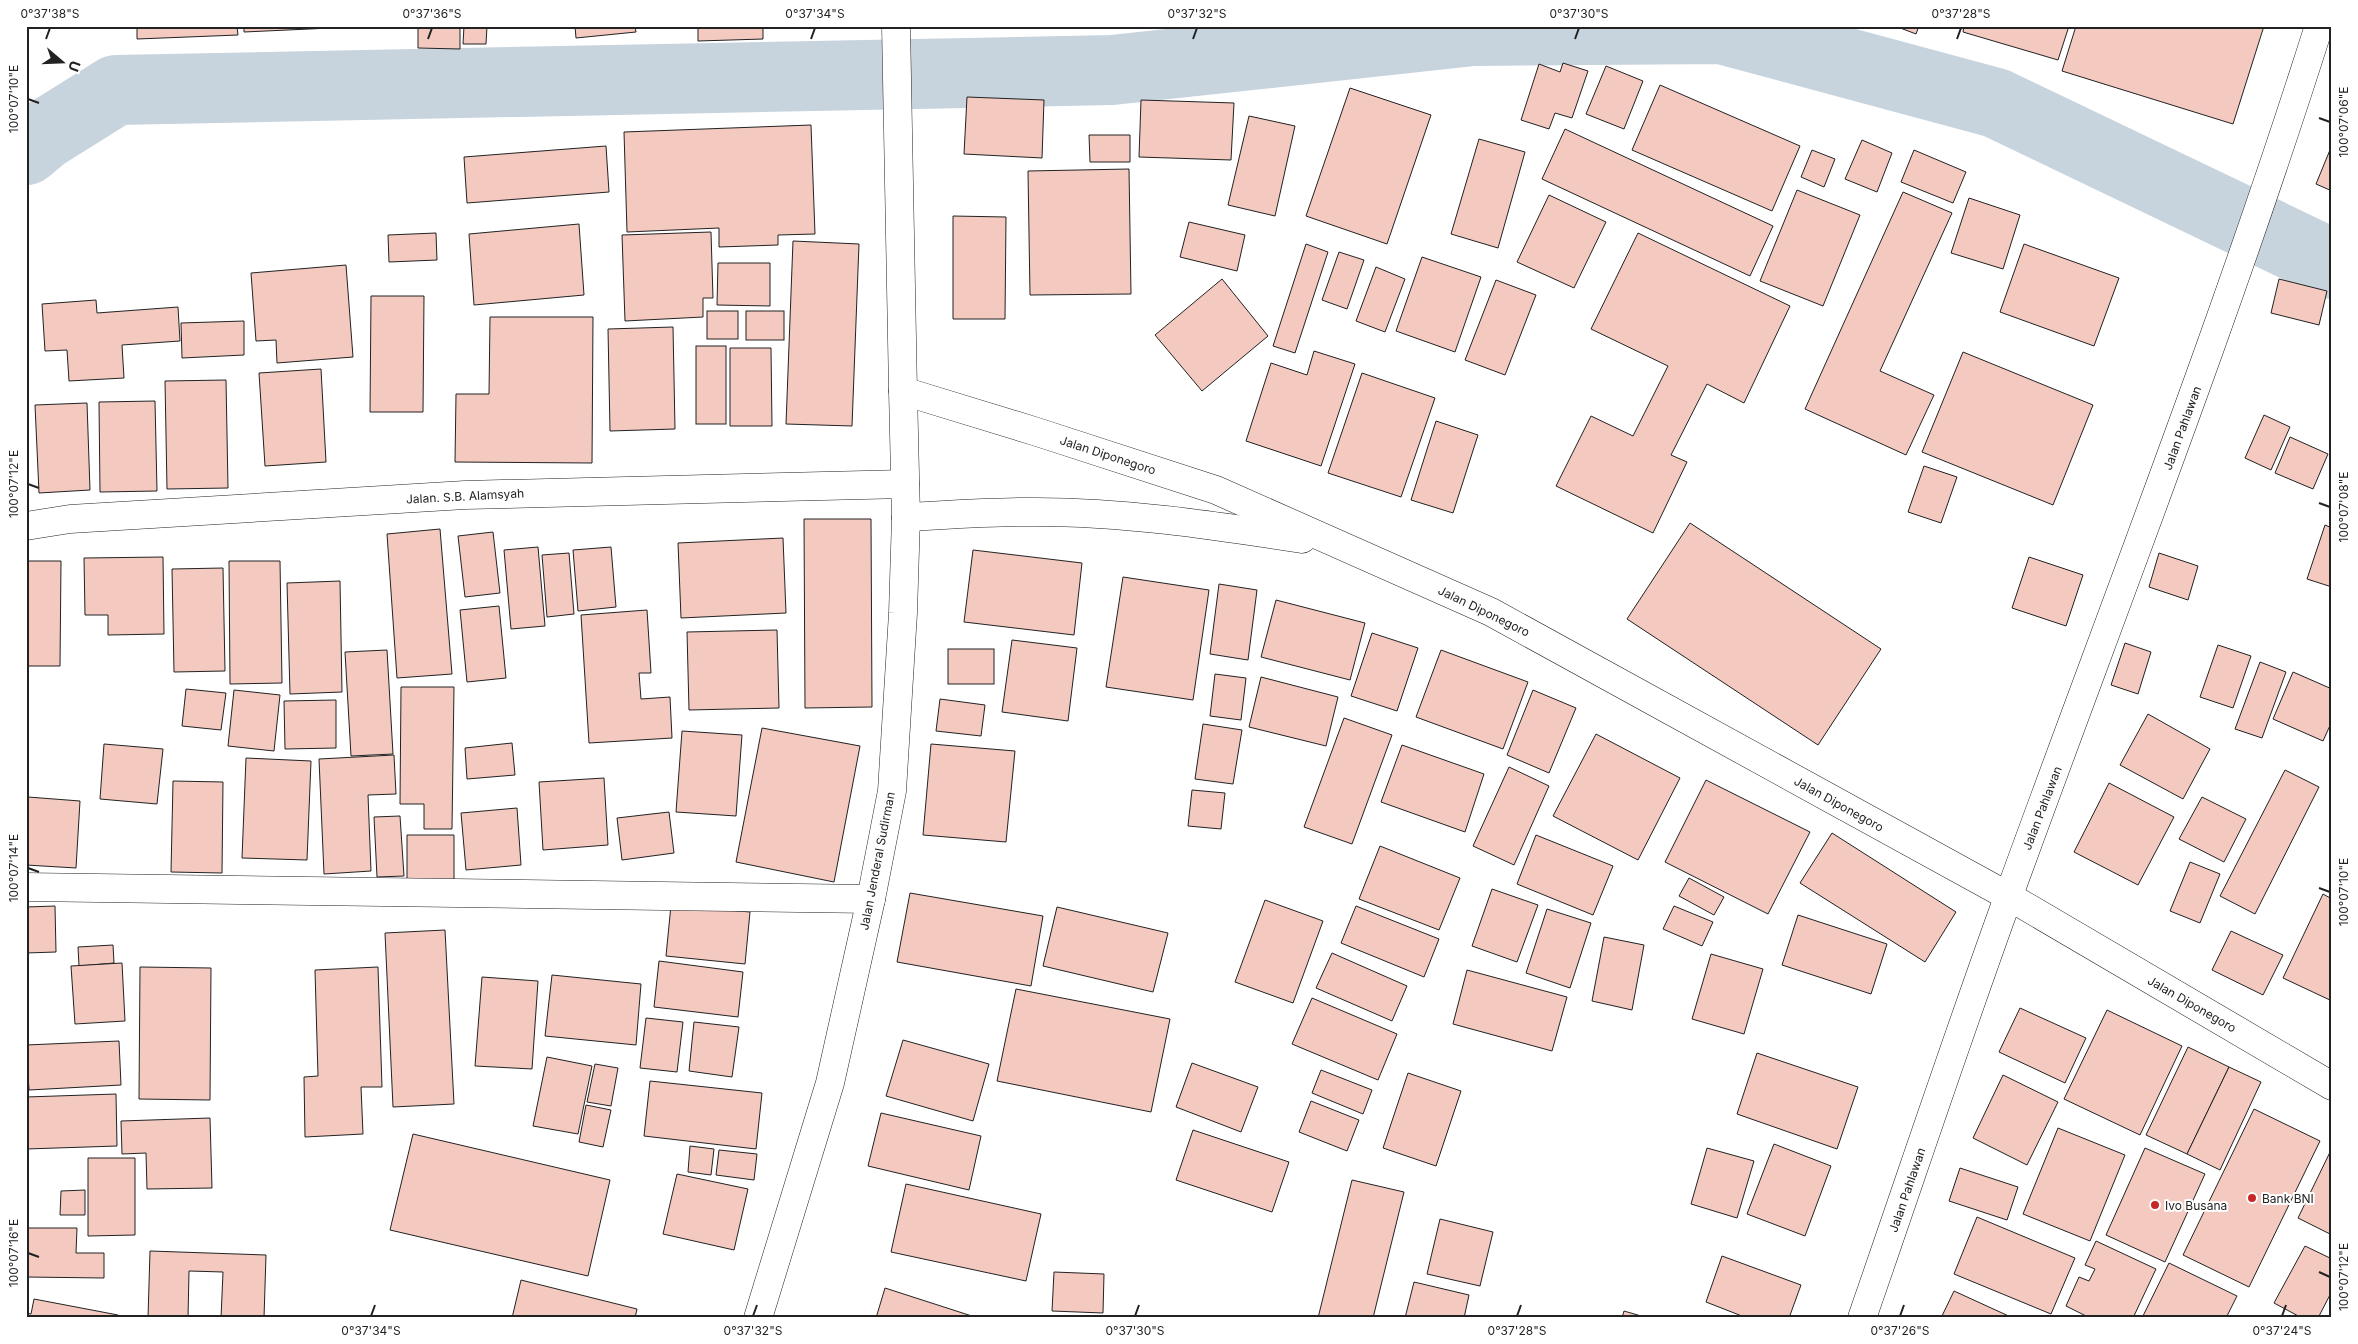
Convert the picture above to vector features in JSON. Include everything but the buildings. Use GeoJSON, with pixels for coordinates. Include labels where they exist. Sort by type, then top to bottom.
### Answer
{"type":"FeatureCollection","features":[{"type":"Feature","properties":{"kind":"main road","name":"Jalan Jenderal Sudirman"},"geometry":{"type":"LineString","coordinates":[[758,1318],[830,1082],[871,899],[892,791],[903,613],[906,516],[896,26]]}},
{"type":"Feature","properties":{"kind":"main road","name":"Jalan Pahlawan"},"geometry":{"type":"LineString","coordinates":[[1862,1318],[2008,896],[2228,300],[2271,177],[2319,26]]}},
{"type":"Feature","properties":{"kind":"main road","name":"Jalan Diponegoro"},"geometry":{"type":"LineString","coordinates":[[903,391],[1216,490],[1491,612],[2008,896],[2332,1086]]}},
{"type":"Feature","properties":{"kind":"main road","name":"Jalan. S.B. Alamsyah"},"geometry":{"type":"LineString","coordinates":[[26,526],[70,519],[465,495],[905,484]]}},
{"type":"Feature","properties":{"kind":"main road","name":"Jalan Diponegoro"},"geometry":{"type":"LineString","coordinates":[[906,516],[1028,512],[1100,515],[1197,523],[1336,544]]}},
{"type":"Feature","properties":{"kind":"main road"},"geometry":{"type":"LineString","coordinates":[[26,887],[871,899]]}},
{"type":"Feature","properties":{"kind":"waterway"},"geometry":{"type":"LineString","coordinates":[[26,150],[44,135],[116,90],[1112,70],[1473,31],[1721,29],[1996,103],[2332,264]]}},
{"type":"Feature","properties":{"kind":"place","name":"Bank BNI"},"geometry":{"type":"Point","coordinates":[2252,1198]}},
{"type":"Feature","properties":{"kind":"place","name":"Ivo Busana"},"geometry":{"type":"Point","coordinates":[2155,1205]}}]}
